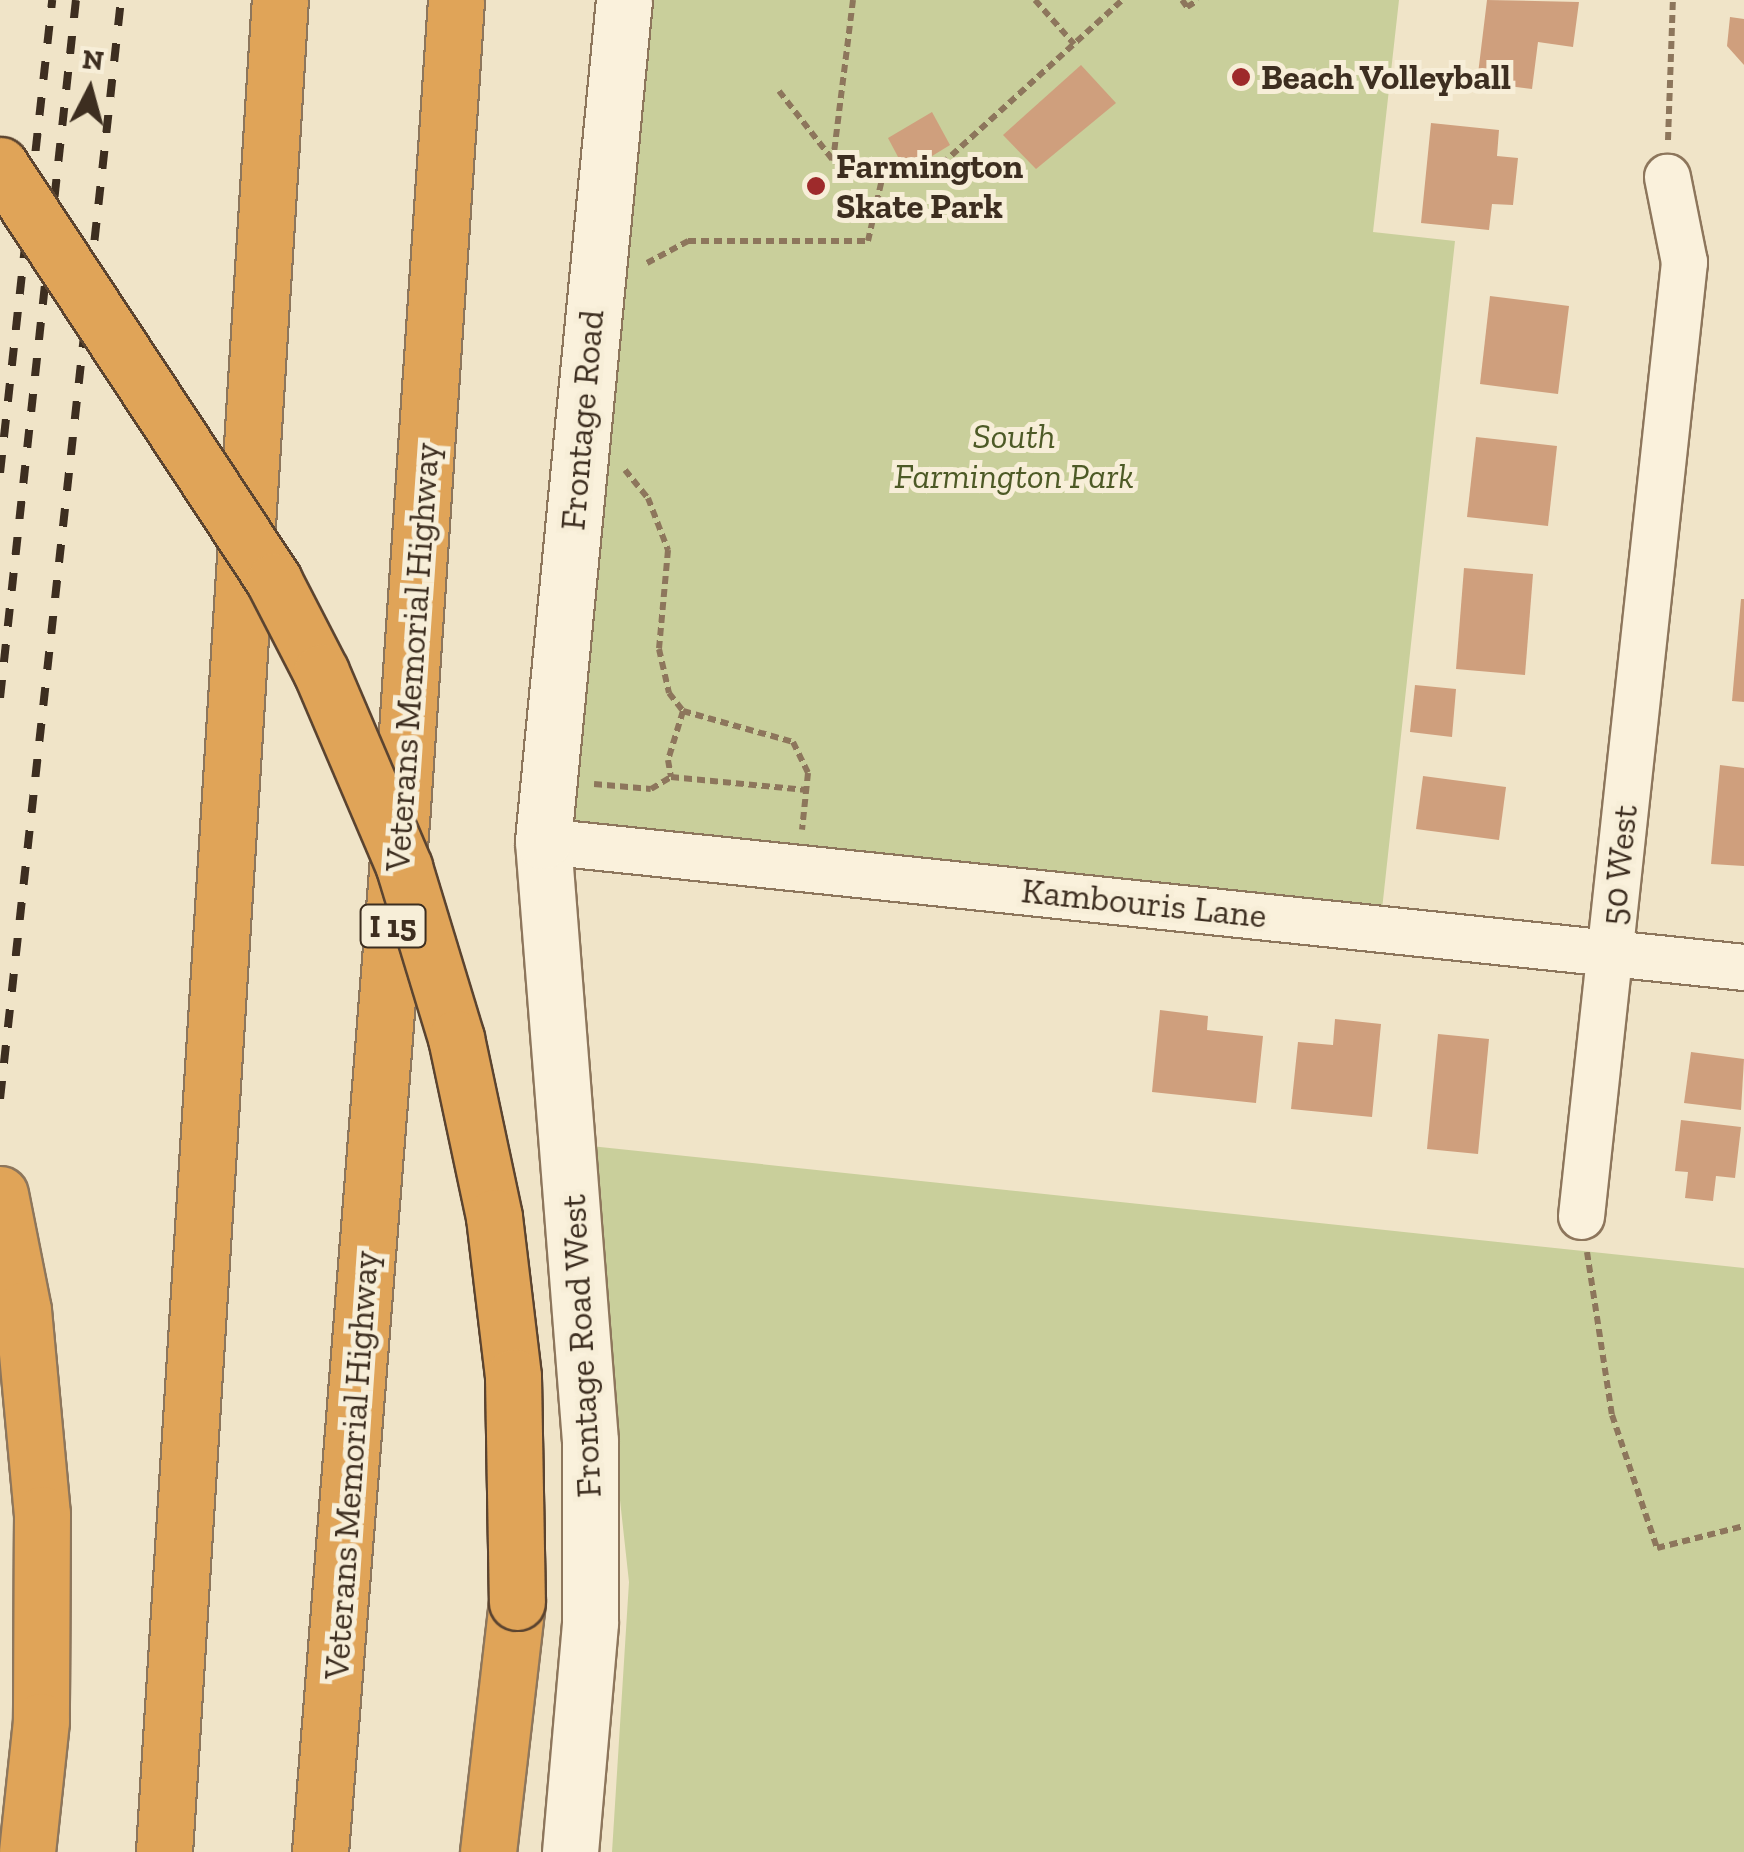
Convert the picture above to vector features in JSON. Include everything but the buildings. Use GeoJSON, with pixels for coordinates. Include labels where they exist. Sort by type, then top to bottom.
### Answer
{"type":"FeatureCollection","features":[{"type":"Feature","properties":{"kind":"highway"},"geometry":{"type":"LineString","coordinates":[[164,1852],[280,0]]}},
{"type":"Feature","properties":{"kind":"highway","name":"Veterans Memorial Highway"},"geometry":{"type":"LineString","coordinates":[[320,1852],[404,787],[456,0]]}},
{"type":"Feature","properties":{"kind":"highway"},"geometry":{"type":"LineString","coordinates":[[0,164],[274,582],[321,672],[404,867],[456,1038],[494,1216],[513,1377],[517,1602],[488,1852]]}},
{"type":"Feature","properties":{"kind":"highway"},"geometry":{"type":"LineString","coordinates":[[0,1194],[38,1448],[44,1587],[36,1782],[27,1852]]}},
{"type":"Feature","properties":{"kind":"street","name":"Frontage Road"},"geometry":{"type":"LineString","coordinates":[[543,841],[624,0]]}},
{"type":"Feature","properties":{"kind":"street","name":"50 West"},"geometry":{"type":"LineString","coordinates":[[1581,1216],[1684,262],[1667,176]]}},
{"type":"Feature","properties":{"kind":"street","name":"Kambouris Lane"},"geometry":{"type":"LineString","coordinates":[[543,841],[1744,967]]}},
{"type":"Feature","properties":{"kind":"street","name":"Frontage Road West"},"geometry":{"type":"LineString","coordinates":[[543,841],[590,1441],[590,1622],[570,1852]]}},
{"type":"Feature","properties":{"kind":"path"},"geometry":{"type":"LineString","coordinates":[[834,161],[852,0]]}},
{"type":"Feature","properties":{"kind":"path"},"geometry":{"type":"LineString","coordinates":[[1035,0],[1074,44]]}},
{"type":"Feature","properties":{"kind":"path"},"geometry":{"type":"LineString","coordinates":[[882,178],[942,164],[1122,0]]}},
{"type":"Feature","properties":{"kind":"path"},"geometry":{"type":"LineString","coordinates":[[1182,0],[1188,7],[1198,0]]}},
{"type":"Feature","properties":{"kind":"path"},"geometry":{"type":"LineString","coordinates":[[1667,176],[1673,0]]}},
{"type":"Feature","properties":{"kind":"path"},"geometry":{"type":"LineString","coordinates":[[779,91],[834,161],[866,165],[882,178]]}},
{"type":"Feature","properties":{"kind":"path"},"geometry":{"type":"LineString","coordinates":[[595,273],[636,278],[666,248],[688,242],[868,240],[882,178]]}},
{"type":"Feature","properties":{"kind":"path"},"geometry":{"type":"LineString","coordinates":[[619,462],[648,498],[668,550],[660,581],[666,617],[660,672],[684,711],[793,742],[808,773],[799,866]]}},
{"type":"Feature","properties":{"kind":"path"},"geometry":{"type":"LineString","coordinates":[[671,777],[668,760],[684,711]]}},
{"type":"Feature","properties":{"kind":"path"},"geometry":{"type":"LineString","coordinates":[[586,792],[603,783],[652,790],[671,777],[806,790]]}},
{"type":"Feature","properties":{"kind":"path"},"geometry":{"type":"LineString","coordinates":[[1581,1216],[1612,1415],[1658,1548],[1744,1526]]}},
{"type":"Feature","properties":{"kind":"green space","name":"South Farmington Park"},"geometry":{"type":"Polygon","coordinates":[[[643,0],[1399,0],[1373,232],[1455,241],[1379,937],[555,861],[643,0]]]}},
{"type":"Feature","properties":{"kind":"green space"},"geometry":{"type":"Polygon","coordinates":[[[581,1145],[1744,1268],[1744,1852],[612,1852],[629,1582],[581,1145]]]}},
{"type":"Feature","properties":{"kind":"railway"},"geometry":{"type":"LineString","coordinates":[[0,473],[52,0]]}},
{"type":"Feature","properties":{"kind":"railway"},"geometry":{"type":"LineString","coordinates":[[0,698],[76,0]]}},
{"type":"Feature","properties":{"kind":"railway"},"geometry":{"type":"LineString","coordinates":[[0,1099],[121,0]]}},
{"type":"Feature","properties":{"kind":"place","name":"Beach Volleyball"},"geometry":{"type":"Point","coordinates":[1241,77]}},
{"type":"Feature","properties":{"kind":"place","name":"Farmington Skate Park"},"geometry":{"type":"Point","coordinates":[816,186]}}]}
